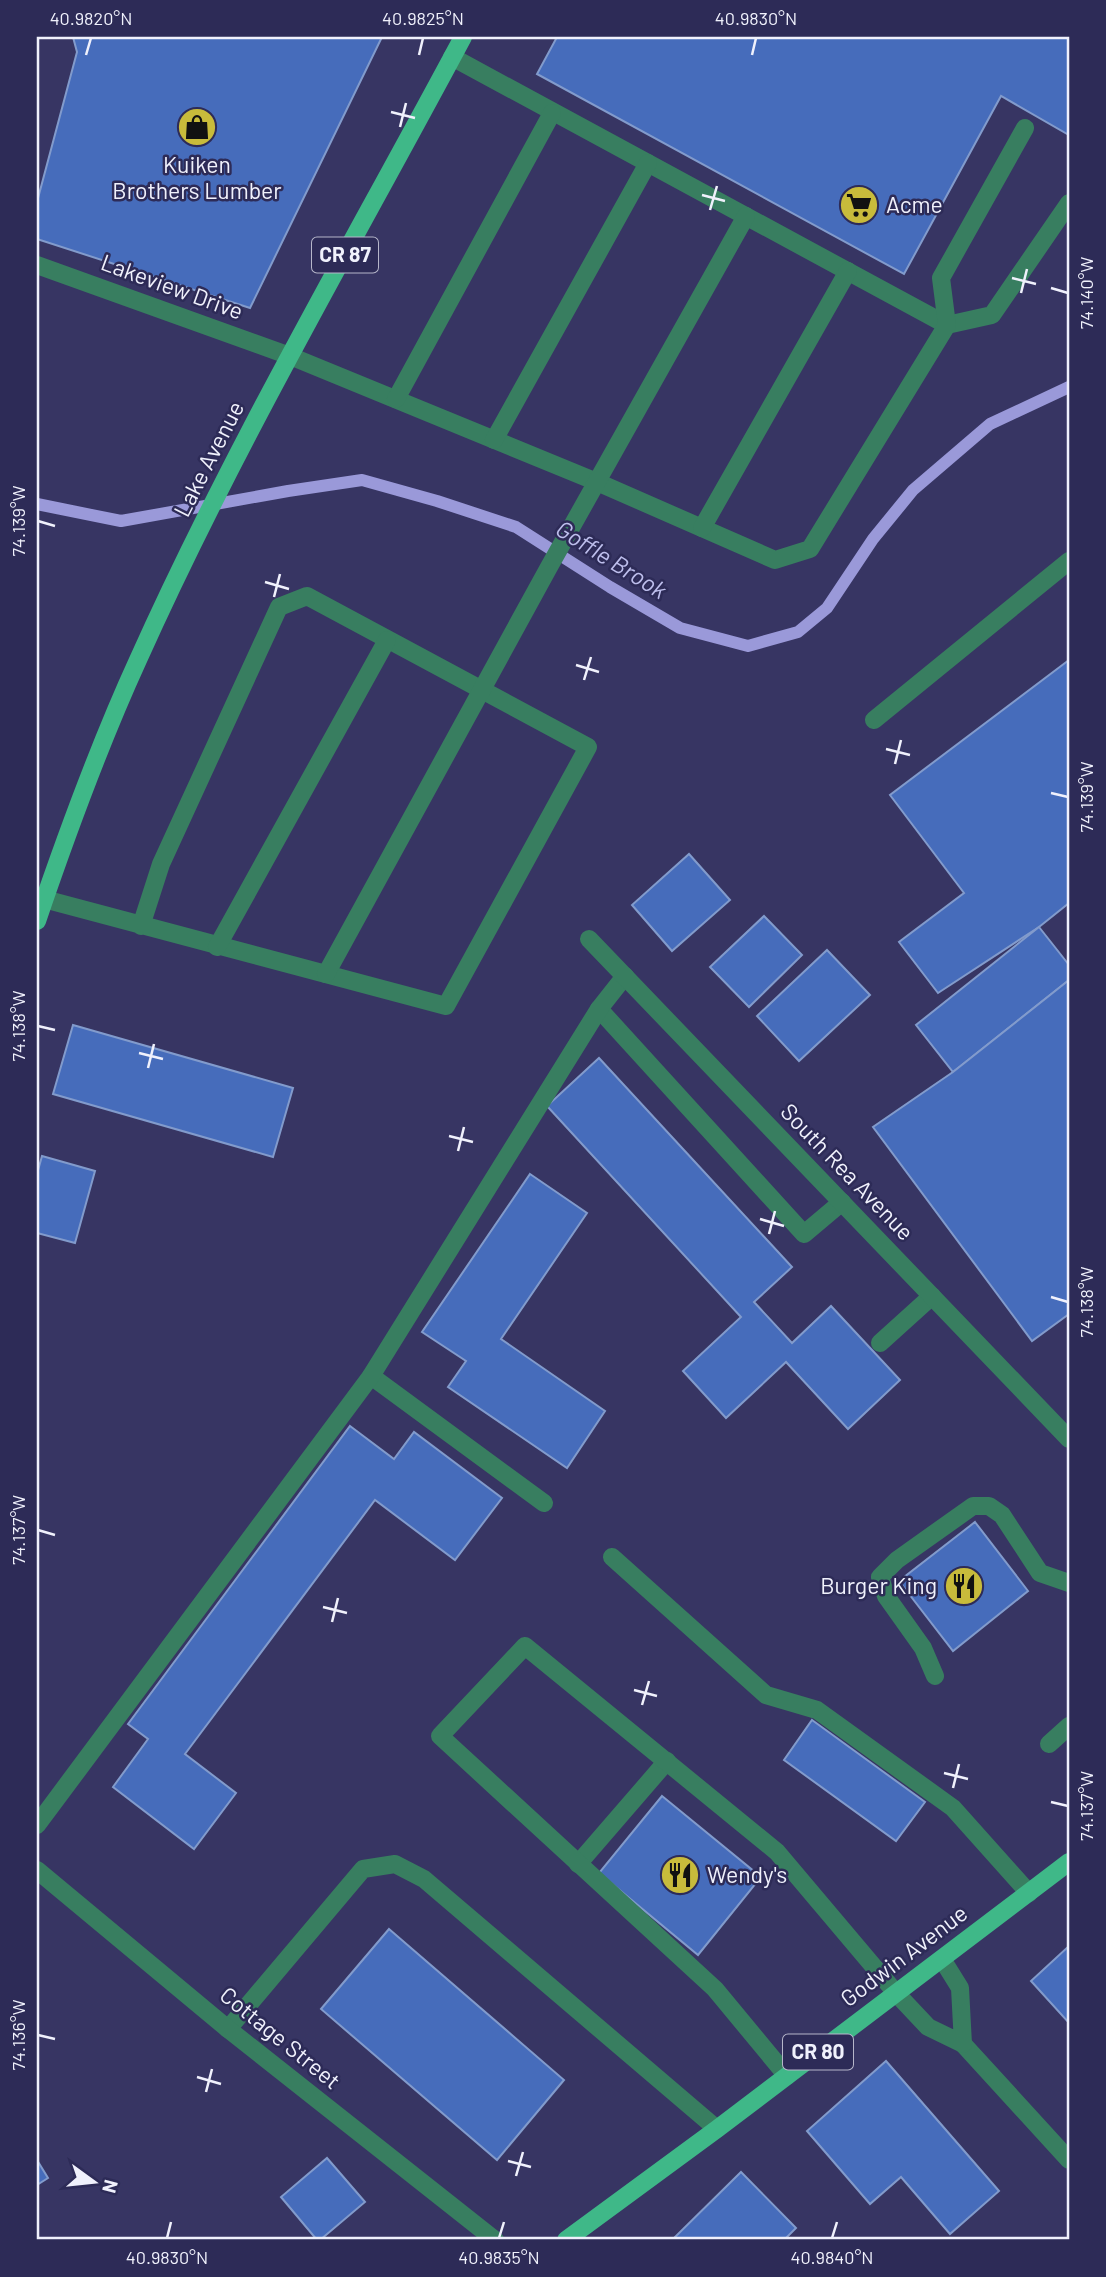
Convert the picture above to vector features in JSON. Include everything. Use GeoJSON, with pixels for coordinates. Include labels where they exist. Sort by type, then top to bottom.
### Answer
{"type":"FeatureCollection","features":[{"type":"Feature","properties":{"kind":"main road","name":"Lake Avenue"},"geometry":{"type":"LineString","coordinates":[[37,921],[74,813],[132,673],[195,540],[290,356],[463,37]]}},
{"type":"Feature","properties":{"kind":"main road","name":"Godwin Avenue"},"geometry":{"type":"LineString","coordinates":[[566,2240],[1069,1862]]}},
{"type":"Feature","properties":{"kind":"street"},"geometry":{"type":"LineString","coordinates":[[452,57],[947,325],[992,315],[1069,203]]}},
{"type":"Feature","properties":{"kind":"street"},"geometry":{"type":"LineString","coordinates":[[396,399],[552,113]]}},
{"type":"Feature","properties":{"kind":"street"},"geometry":{"type":"LineString","coordinates":[[947,325],[941,278],[1025,128]]}},
{"type":"Feature","properties":{"kind":"street"},"geometry":{"type":"LineString","coordinates":[[494,440],[648,163]]}},
{"type":"Feature","properties":{"kind":"street"},"geometry":{"type":"LineString","coordinates":[[326,974],[575,520],[746,216]]}},
{"type":"Feature","properties":{"kind":"street","name":"Lakeview Drive"},"geometry":{"type":"LineString","coordinates":[[37,265],[290,356],[597,482],[775,560],[810,549],[947,325]]}},
{"type":"Feature","properties":{"kind":"street"},"geometry":{"type":"LineString","coordinates":[[702,528],[848,271]]}},
{"type":"Feature","properties":{"kind":"street"},"geometry":{"type":"LineString","coordinates":[[874,720],[1069,561]]}},
{"type":"Feature","properties":{"kind":"street"},"geometry":{"type":"LineString","coordinates":[[44,899],[141,926],[217,947],[446,1006],[588,747],[307,596],[279,607],[161,864],[141,926]]}},
{"type":"Feature","properties":{"kind":"street"},"geometry":{"type":"LineString","coordinates":[[217,947],[387,640]]}},
{"type":"Feature","properties":{"kind":"street","name":"South Rea Avenue"},"geometry":{"type":"LineString","coordinates":[[589,939],[1069,1439]]}},
{"type":"Feature","properties":{"kind":"street"},"geometry":{"type":"LineString","coordinates":[[37,1825],[371,1376],[599,1009],[625,976]]}},
{"type":"Feature","properties":{"kind":"street"},"geometry":{"type":"LineString","coordinates":[[599,1009],[804,1234],[842,1202]]}},
{"type":"Feature","properties":{"kind":"street"},"geometry":{"type":"LineString","coordinates":[[880,1343],[932,1296]]}},
{"type":"Feature","properties":{"kind":"street"},"geometry":{"type":"LineString","coordinates":[[371,1376],[544,1503]]}},
{"type":"Feature","properties":{"kind":"street"},"geometry":{"type":"LineString","coordinates":[[934,1676],[923,1648],[886,1597],[880,1577],[897,1560],[973,1506],[989,1506],[1002,1515],[1040,1573],[1069,1583]]}},
{"type":"Feature","properties":{"kind":"street"},"geometry":{"type":"LineString","coordinates":[[612,1557],[766,1695],[817,1710],[953,1808],[1029,1893]]}},
{"type":"Feature","properties":{"kind":"street"},"geometry":{"type":"LineString","coordinates":[[787,2076],[715,1989],[440,1736],[525,1646],[777,1852],[928,2027],[963,2044],[1069,2160]]}},
{"type":"Feature","properties":{"kind":"street"},"geometry":{"type":"LineString","coordinates":[[1049,1744],[1069,1726]]}},
{"type":"Feature","properties":{"kind":"street"},"geometry":{"type":"LineString","coordinates":[[578,1864],[667,1761]]}},
{"type":"Feature","properties":{"kind":"street"},"geometry":{"type":"LineString","coordinates":[[228,2029],[363,1869],[395,1864],[424,1879],[717,2129]]}},
{"type":"Feature","properties":{"kind":"street","name":"Cottage Street"},"geometry":{"type":"LineString","coordinates":[[37,1870],[228,2029],[495,2240]]}},
{"type":"Feature","properties":{"kind":"street"},"geometry":{"type":"LineString","coordinates":[[942,1959],[960,1988],[963,2044]]}},
{"type":"Feature","properties":{"kind":"building","name":"Kuiken Brothers Lumber"},"geometry":{"type":"Polygon","coordinates":[[[73,37],[382,37],[250,308],[37,239],[37,202],[77,52],[73,37]]]}},
{"type":"Feature","properties":{"kind":"building","name":"Acme"},"geometry":{"type":"Polygon","coordinates":[[[557,37],[1069,37],[1069,135],[1001,96],[904,274],[537,74],[557,37]]]}},
{"type":"Feature","properties":{"kind":"building"},"geometry":{"type":"Polygon","coordinates":[[[1069,660],[1069,903],[1039,927],[938,993],[899,942],[964,893],[890,795],[1069,660]]]}},
{"type":"Feature","properties":{"kind":"building"},"geometry":{"type":"Polygon","coordinates":[[[689,854],[730,900],[672,951],[632,905],[689,854]]]}},
{"type":"Feature","properties":{"kind":"building"},"geometry":{"type":"Polygon","coordinates":[[[764,916],[802,955],[749,1007],[710,967],[764,916]]]}},
{"type":"Feature","properties":{"kind":"building"},"geometry":{"type":"Polygon","coordinates":[[[1039,927],[1069,965],[1069,980],[953,1072],[916,1025],[1039,927]]]}},
{"type":"Feature","properties":{"kind":"building"},"geometry":{"type":"Polygon","coordinates":[[[827,950],[870,995],[799,1061],[757,1016],[827,950]]]}},
{"type":"Feature","properties":{"kind":"building"},"geometry":{"type":"Polygon","coordinates":[[[1069,980],[1069,1314],[1032,1341],[873,1127],[953,1072],[1069,980]]]}},
{"type":"Feature","properties":{"kind":"building"},"geometry":{"type":"Polygon","coordinates":[[[73,1025],[293,1088],[273,1157],[53,1094],[73,1025]]]}},
{"type":"Feature","properties":{"kind":"building"},"geometry":{"type":"Polygon","coordinates":[[[599,1058],[792,1267],[754,1302],[792,1343],[831,1306],[900,1380],[848,1429],[786,1362],[726,1418],[683,1371],[741,1317],[547,1106],[599,1058]]]}},
{"type":"Feature","properties":{"kind":"building"},"geometry":{"type":"Polygon","coordinates":[[[42,1156],[95,1171],[75,1243],[37,1233],[37,1174],[42,1156]]]}},
{"type":"Feature","properties":{"kind":"building"},"geometry":{"type":"Polygon","coordinates":[[[530,1174],[587,1213],[501,1339],[605,1411],[567,1468],[448,1387],[466,1361],[422,1332],[530,1174]]]}},
{"type":"Feature","properties":{"kind":"building"},"geometry":{"type":"Polygon","coordinates":[[[350,1426],[394,1459],[414,1432],[502,1498],[455,1560],[375,1500],[185,1754],[236,1793],[194,1849],[113,1787],[148,1739],[128,1724],[350,1426]]]}},
{"type":"Feature","properties":{"kind":"building","name":"Burger King"},"geometry":{"type":"Polygon","coordinates":[[[975,1522],[1028,1591],[953,1651],[899,1581],[975,1522]]]}},
{"type":"Feature","properties":{"kind":"building"},"geometry":{"type":"Polygon","coordinates":[[[812,1720],[925,1802],[896,1841],[784,1760],[812,1720]]]}},
{"type":"Feature","properties":{"kind":"building","name":"Wendy's"},"geometry":{"type":"Polygon","coordinates":[[[662,1796],[761,1877],[698,1955],[599,1873],[662,1796]]]}},
{"type":"Feature","properties":{"kind":"building"},"geometry":{"type":"Polygon","coordinates":[[[389,1929],[564,2080],[497,2160],[321,2009],[389,1929]]]}},
{"type":"Feature","properties":{"kind":"building"},"geometry":{"type":"Polygon","coordinates":[[[1069,1946],[1069,2023],[1031,1981],[1069,1946]]]}},
{"type":"Feature","properties":{"kind":"building"},"geometry":{"type":"Polygon","coordinates":[[[886,2061],[999,2191],[950,2234],[901,2177],[870,2204],[807,2131],[886,2061]]]}},
{"type":"Feature","properties":{"kind":"building"},"geometry":{"type":"Polygon","coordinates":[[[327,2158],[365,2202],[317,2240],[281,2197],[327,2158]]]}},
{"type":"Feature","properties":{"kind":"building"},"geometry":{"type":"Polygon","coordinates":[[[37,2160],[48,2178],[37,2185],[37,2160]]]}},
{"type":"Feature","properties":{"kind":"building"},"geometry":{"type":"Polygon","coordinates":[[[741,2172],[796,2228],[784,2240],[672,2240],[741,2172]]]}},
{"type":"Feature","properties":{"kind":"waterway","name":"Goffle Brook"},"geometry":{"type":"LineString","coordinates":[[37,504],[121,521],[362,480],[516,527],[680,628],[748,646],[798,632],[827,608],[873,539],[913,490],[990,424],[1069,387]]}},
{"type":"Feature","properties":{"kind":"place","name":"Kuiken Brothers Lumber"},"geometry":{"type":"Point","coordinates":[197,127]}},
{"type":"Feature","properties":{"kind":"place","name":"Acme"},"geometry":{"type":"Point","coordinates":[859,205]}},
{"type":"Feature","properties":{"kind":"place","name":"Burger King"},"geometry":{"type":"Point","coordinates":[964,1586]}},
{"type":"Feature","properties":{"kind":"place","name":"Wendy's"},"geometry":{"type":"Point","coordinates":[680,1875]}}]}
